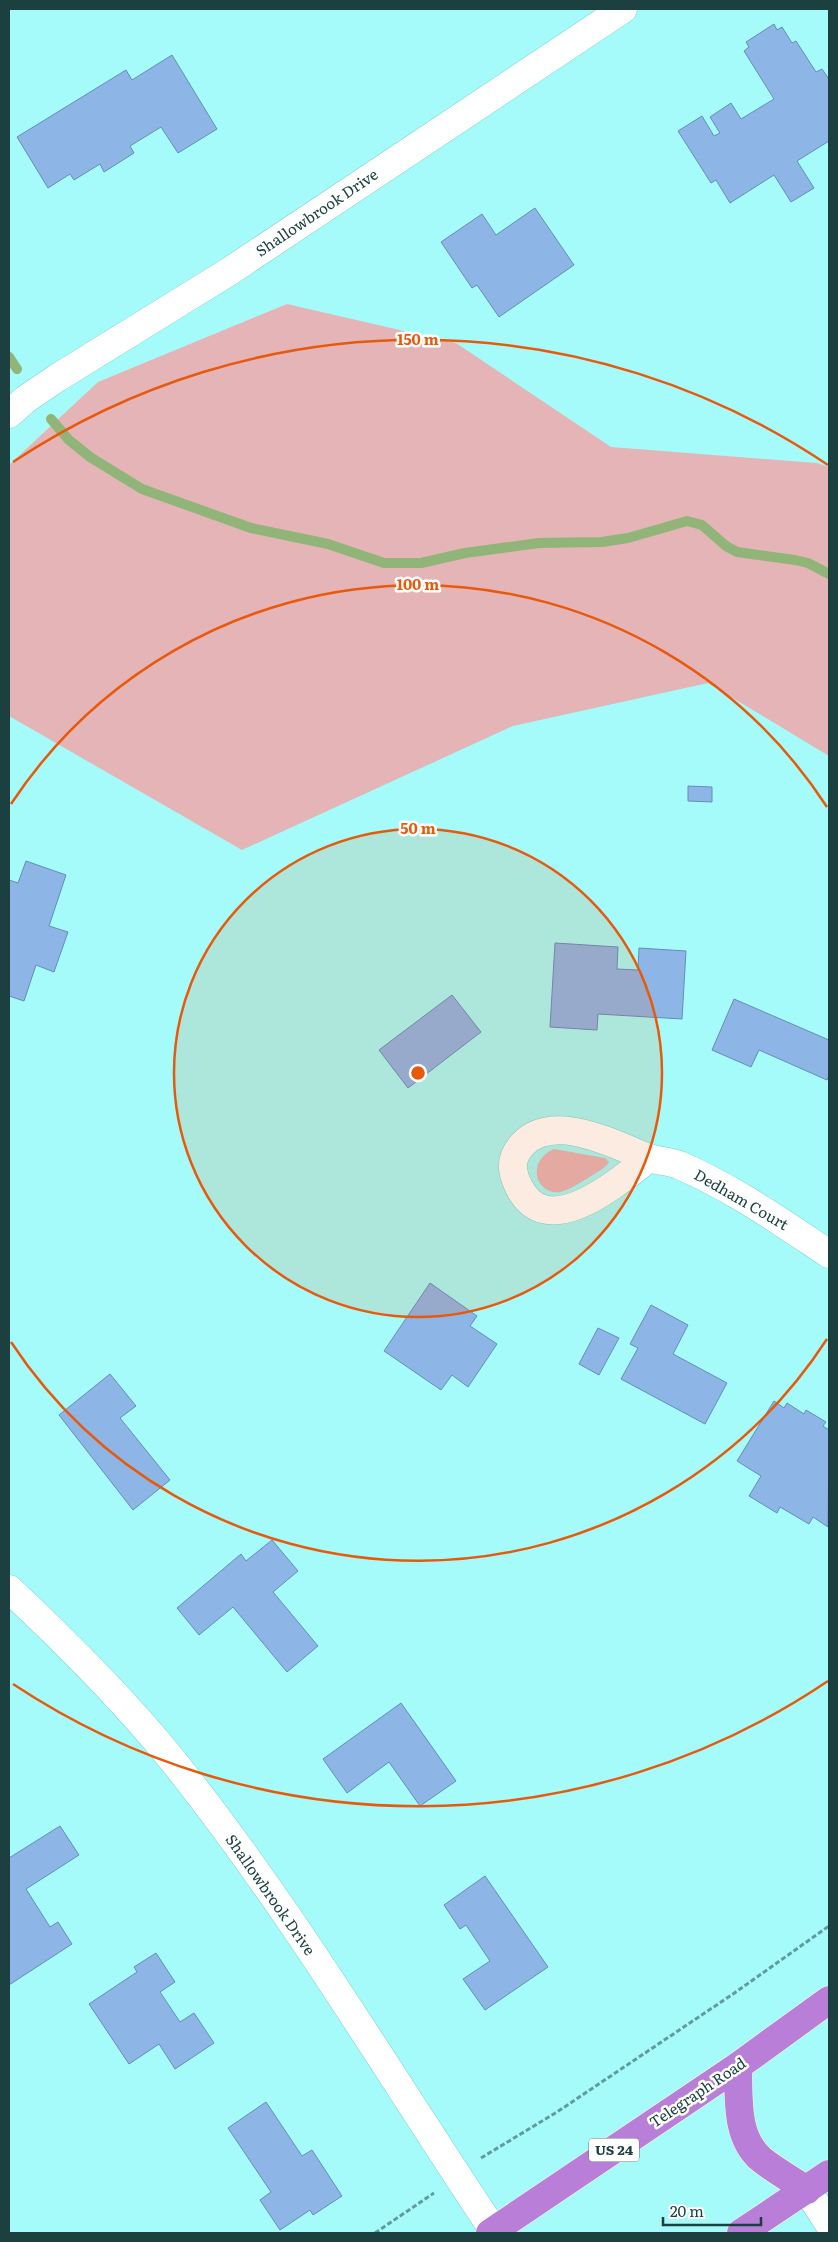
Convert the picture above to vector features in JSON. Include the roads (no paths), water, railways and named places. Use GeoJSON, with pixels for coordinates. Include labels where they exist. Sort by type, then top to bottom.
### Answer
{"type":"FeatureCollection","features":[{"type":"Feature","properties":{"kind":"highway","name":"Telegraph Road"},"geometry":{"type":"LineString","coordinates":[[492,2232],[738,2066],[829,2000]]}},
{"type":"Feature","properties":{"kind":"highway"},"geometry":{"type":"LineString","coordinates":[[738,2066],[742,2129],[750,2145],[761,2159],[807,2190]]}},
{"type":"Feature","properties":{"kind":"highway"},"geometry":{"type":"LineString","coordinates":[[741,2233],[829,2174]]}},
{"type":"Feature","properties":{"kind":"street","name":"Shallowbrook Drive"},"geometry":{"type":"LineString","coordinates":[[9,414],[26,399],[57,378],[230,271],[623,9]]}},
{"type":"Feature","properties":{"kind":"street","name":"Dedham Court"},"geometry":{"type":"LineString","coordinates":[[649,1158],[677,1165],[748,1201],[829,1254]]}},
{"type":"Feature","properties":{"kind":"street","name":"Shallowbrook Drive"},"geometry":{"type":"LineString","coordinates":[[9,1589],[88,1665],[174,1762],[291,1922],[492,2232]]}},
{"type":"Feature","properties":{"kind":"street"},"geometry":{"type":"LineString","coordinates":[[807,2190],[829,2224]]}},
{"type":"Feature","properties":{"kind":"waterway"},"geometry":{"type":"LineString","coordinates":[[9,357],[17,369]]}},
{"type":"Feature","properties":{"kind":"waterway"},"geometry":{"type":"LineString","coordinates":[[51,419],[69,440],[90,457],[142,489],[251,528],[328,544],[384,563],[421,563],[465,553],[539,543],[602,542],[628,538],[687,521],[702,525],[726,546],[737,552],[808,563],[829,574]]}}]}
